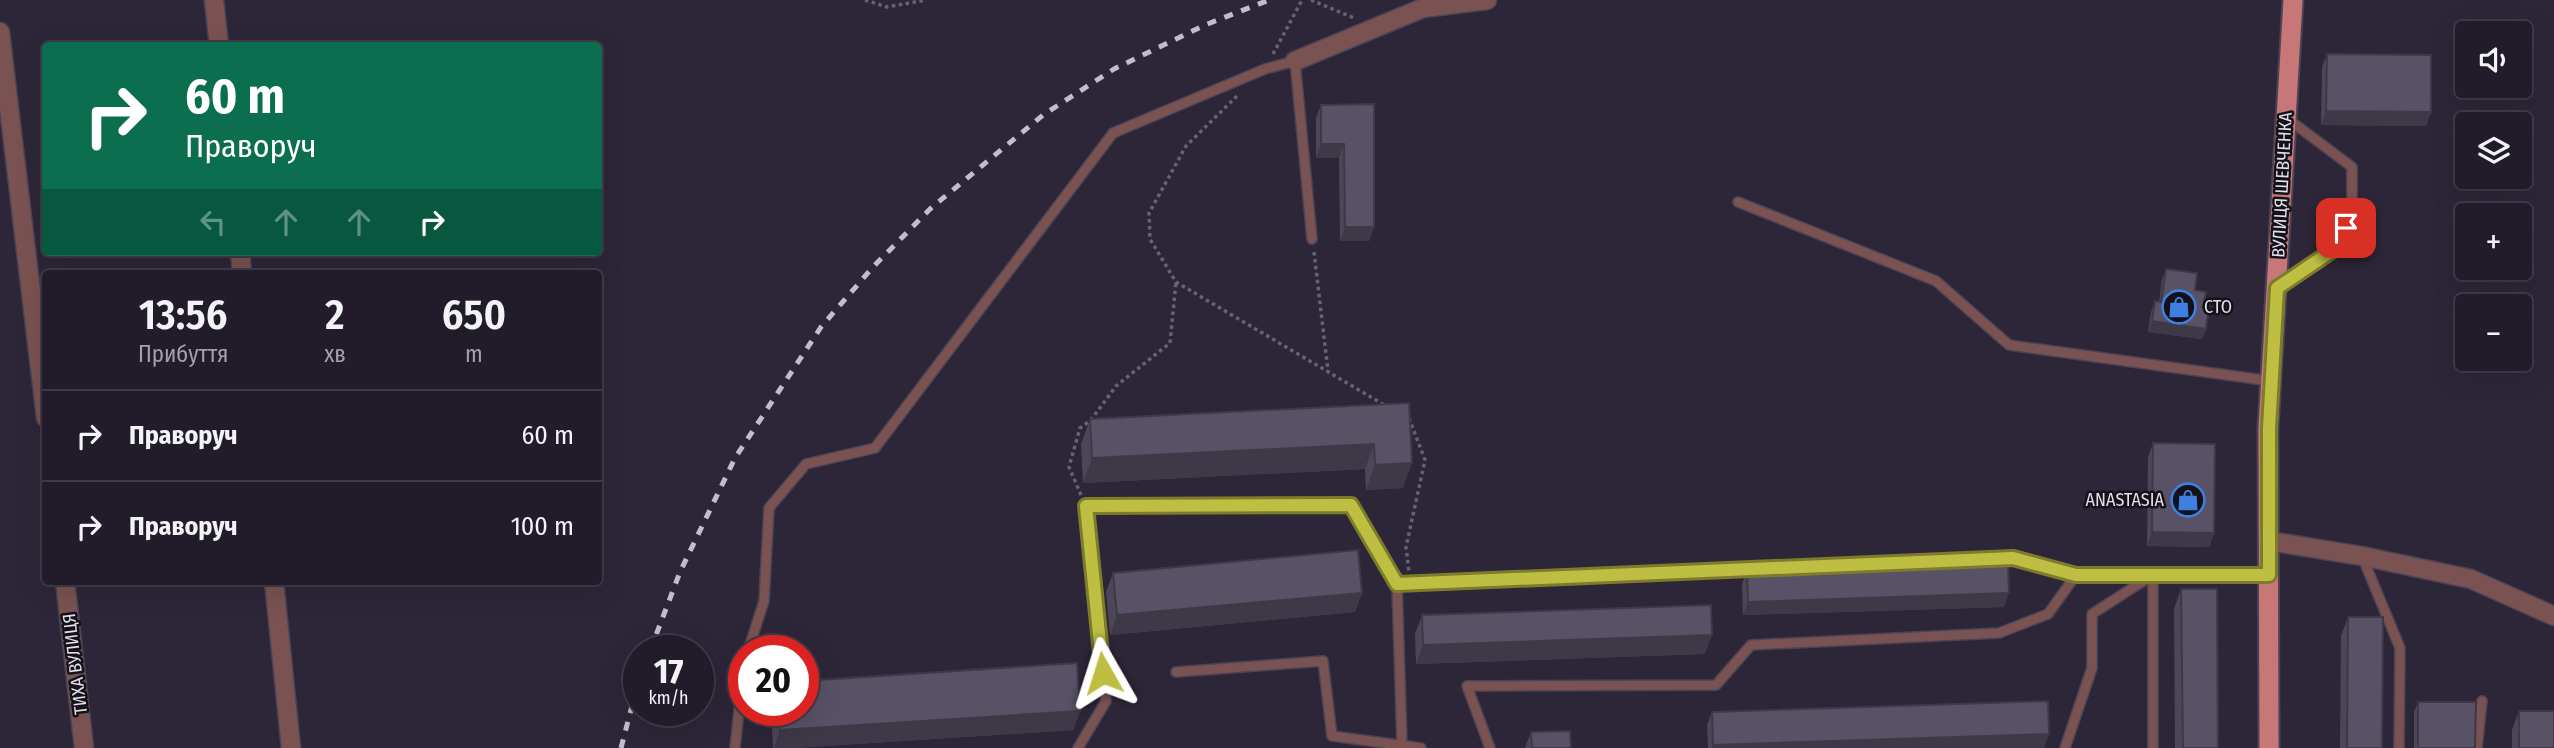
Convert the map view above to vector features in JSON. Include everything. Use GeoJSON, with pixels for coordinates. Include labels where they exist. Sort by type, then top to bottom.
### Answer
{"type":"FeatureCollection","features":[{"type":"Feature","properties":{"kind":"main road","name":"ВУЛИЦЯ ШЕВЧЕНКА"},"geometry":{"type":"LineString","coordinates":[[2269,748],[2269,428],[2293,0]]}},
{"type":"Feature","properties":{"kind":"street"},"geometry":{"type":"LineString","coordinates":[[214,0],[219,42]]}},
{"type":"Feature","properties":{"kind":"street"},"geometry":{"type":"LineString","coordinates":[[1295,61],[1423,8],[1487,0]]}},
{"type":"Feature","properties":{"kind":"street"},"geometry":{"type":"LineString","coordinates":[[0,32],[6,135],[42,390]]}},
{"type":"Feature","properties":{"kind":"street"},"geometry":{"type":"LineString","coordinates":[[2269,541],[2361,556],[2472,579],[2554,616]]}},
{"type":"Feature","properties":{"kind":"street","name":"ТИХА ВУЛИЦЯ"},"geometry":{"type":"LineString","coordinates":[[65,585],[84,748]]}},
{"type":"Feature","properties":{"kind":"street"},"geometry":{"type":"LineString","coordinates":[[274,585],[290,748]]}},
{"type":"Feature","properties":{"kind":"lane"},"geometry":{"type":"LineString","coordinates":[[753,635],[764,601],[769,508],[806,464],[875,448],[1113,133],[1265,69],[1295,61],[1312,239]]}},
{"type":"Feature","properties":{"kind":"lane"},"geometry":{"type":"LineString","coordinates":[[2277,288],[2339,246],[2352,211],[2351,167],[2286,117]]}},
{"type":"Feature","properties":{"kind":"lane"},"geometry":{"type":"LineString","coordinates":[[1738,202],[1936,281],[2009,345],[2271,382]]}},
{"type":"Feature","properties":{"kind":"lane"},"geometry":{"type":"LineString","coordinates":[[1078,748],[1106,701],[1086,506],[1351,505],[1397,584],[1402,746]]}},
{"type":"Feature","properties":{"kind":"lane"},"geometry":{"type":"LineString","coordinates":[[2361,556],[2400,648],[2399,748]]}},
{"type":"Feature","properties":{"kind":"lane"},"geometry":{"type":"LineString","coordinates":[[1397,584],[2013,558],[2076,575],[2269,575]]}},
{"type":"Feature","properties":{"kind":"lane"},"geometry":{"type":"LineString","coordinates":[[1490,748],[1467,686],[1716,685],[1751,645],[1999,633],[2048,614],[2076,575]]}},
{"type":"Feature","properties":{"kind":"lane"},"geometry":{"type":"LineString","coordinates":[[2065,748],[2092,668],[2092,614],[2153,575]]}},
{"type":"Feature","properties":{"kind":"lane"},"geometry":{"type":"LineString","coordinates":[[2153,575],[2153,748]]}},
{"type":"Feature","properties":{"kind":"lane"},"geometry":{"type":"LineString","coordinates":[[1176,672],[1323,661],[1332,736],[1421,748]]}},
{"type":"Feature","properties":{"kind":"lane"},"geometry":{"type":"LineString","coordinates":[[2477,748],[2482,701]]}},
{"type":"Feature","properties":{"kind":"lane"},"geometry":{"type":"LineString","coordinates":[[735,748],[737,726]]}},
{"type":"Feature","properties":{"kind":"path"},"geometry":{"type":"LineString","coordinates":[[865,0],[887,7],[926,0]]}},
{"type":"Feature","properties":{"kind":"path"},"geometry":{"type":"LineString","coordinates":[[1302,0],[1265,69],[1186,146],[1149,213],[1150,239],[1176,282],[1390,409]]}},
{"type":"Feature","properties":{"kind":"path"},"geometry":{"type":"LineString","coordinates":[[1311,0],[1377,27]]}},
{"type":"Feature","properties":{"kind":"path"},"geometry":{"type":"LineString","coordinates":[[1312,239],[1328,371]]}},
{"type":"Feature","properties":{"kind":"path"},"geometry":{"type":"LineString","coordinates":[[1086,506],[1069,467],[1080,428],[1091,420],[1116,386],[1170,343],[1176,282]]}},
{"type":"Feature","properties":{"kind":"path"},"geometry":{"type":"LineString","coordinates":[[1400,414],[1410,418],[1425,460],[1406,547],[1411,584]]}},
{"type":"Feature","properties":{"kind":"building"},"geometry":{"type":"Polygon","coordinates":[[[2327,54],[2431,55],[2431,112],[2326,111],[2327,54]]]}},
{"type":"Feature","properties":{"kind":"building"},"geometry":{"type":"Polygon","coordinates":[[[1374,104],[1374,227],[1345,227],[1344,144],[1321,144],[1321,105],[1374,104]]]}},
{"type":"Feature","properties":{"kind":"building","name":"СТО"},"geometry":{"type":"Polygon","coordinates":[[[2166,269],[2197,273],[2195,290],[2206,292],[2203,307],[2209,307],[2206,329],[2152,321],[2155,301],[2161,302],[2166,269]]]}},
{"type":"Feature","properties":{"kind":"building"},"geometry":{"type":"Polygon","coordinates":[[[1409,403],[1412,463],[1375,465],[1374,444],[1092,458],[1090,419],[1409,403]]]}},
{"type":"Feature","properties":{"kind":"building"},"geometry":{"type":"Polygon","coordinates":[[[2153,443],[2215,444],[2214,533],[2152,532],[2153,443]]]}},
{"type":"Feature","properties":{"kind":"building"},"geometry":{"type":"Polygon","coordinates":[[[1358,550],[1362,593],[1117,615],[1113,573],[1358,550]]]}},
{"type":"Feature","properties":{"kind":"building"},"geometry":{"type":"Polygon","coordinates":[[[2008,561],[2009,593],[1748,602],[1747,570],[2008,561]]]}},
{"type":"Feature","properties":{"kind":"building"},"geometry":{"type":"Polygon","coordinates":[[[2181,589],[2217,589],[2218,748],[2183,748],[2181,589]]]}},
{"type":"Feature","properties":{"kind":"building"},"geometry":{"type":"Polygon","coordinates":[[[1711,605],[1712,635],[1423,645],[1422,615],[1711,605]]]}},
{"type":"Feature","properties":{"kind":"building"},"geometry":{"type":"Polygon","coordinates":[[[2348,617],[2383,617],[2382,748],[2347,748],[2348,617]]]}},
{"type":"Feature","properties":{"kind":"building"},"geometry":{"type":"Polygon","coordinates":[[[1077,663],[1080,711],[780,730],[780,726],[819,726],[819,680],[1077,663]]]}},
{"type":"Feature","properties":{"kind":"building"},"geometry":{"type":"Polygon","coordinates":[[[2048,701],[2049,734],[1713,745],[1712,712],[2048,701]]]}},
{"type":"Feature","properties":{"kind":"building"},"geometry":{"type":"Polygon","coordinates":[[[2418,702],[2476,702],[2475,748],[2418,748],[2418,702]]]}},
{"type":"Feature","properties":{"kind":"building"},"geometry":{"type":"Polygon","coordinates":[[[2519,711],[2554,711],[2554,748],[2519,748],[2519,711]]]}},
{"type":"Feature","properties":{"kind":"building"},"geometry":{"type":"Polygon","coordinates":[[[1570,731],[1571,748],[1532,748],[1531,732],[1570,731]]]}},
{"type":"Feature","properties":{"kind":"railway"},"geometry":{"type":"LineString","coordinates":[[656,635],[680,572],[735,458],[821,327],[873,267],[930,209],[1043,115],[1114,69],[1205,25],[1269,0]]}},
{"type":"Feature","properties":{"kind":"railway"},"geometry":{"type":"LineString","coordinates":[[621,748],[627,726]]}},
{"type":"Feature","properties":{"kind":"place","name":"СТО"},"geometry":{"type":"Point","coordinates":[2179,307]}},
{"type":"Feature","properties":{"kind":"place","name":"ANASTASIA"},"geometry":{"type":"Point","coordinates":[2188,500]}},
{"type":"Feature","properties":{"kind":"route"},"geometry":{"type":"LineString","coordinates":[[1103,673],[1086,506],[1351,505],[1397,584],[2013,558],[2076,575],[2269,575],[2269,428],[2277,288],[2339,246],[2346,228]]}}]}
